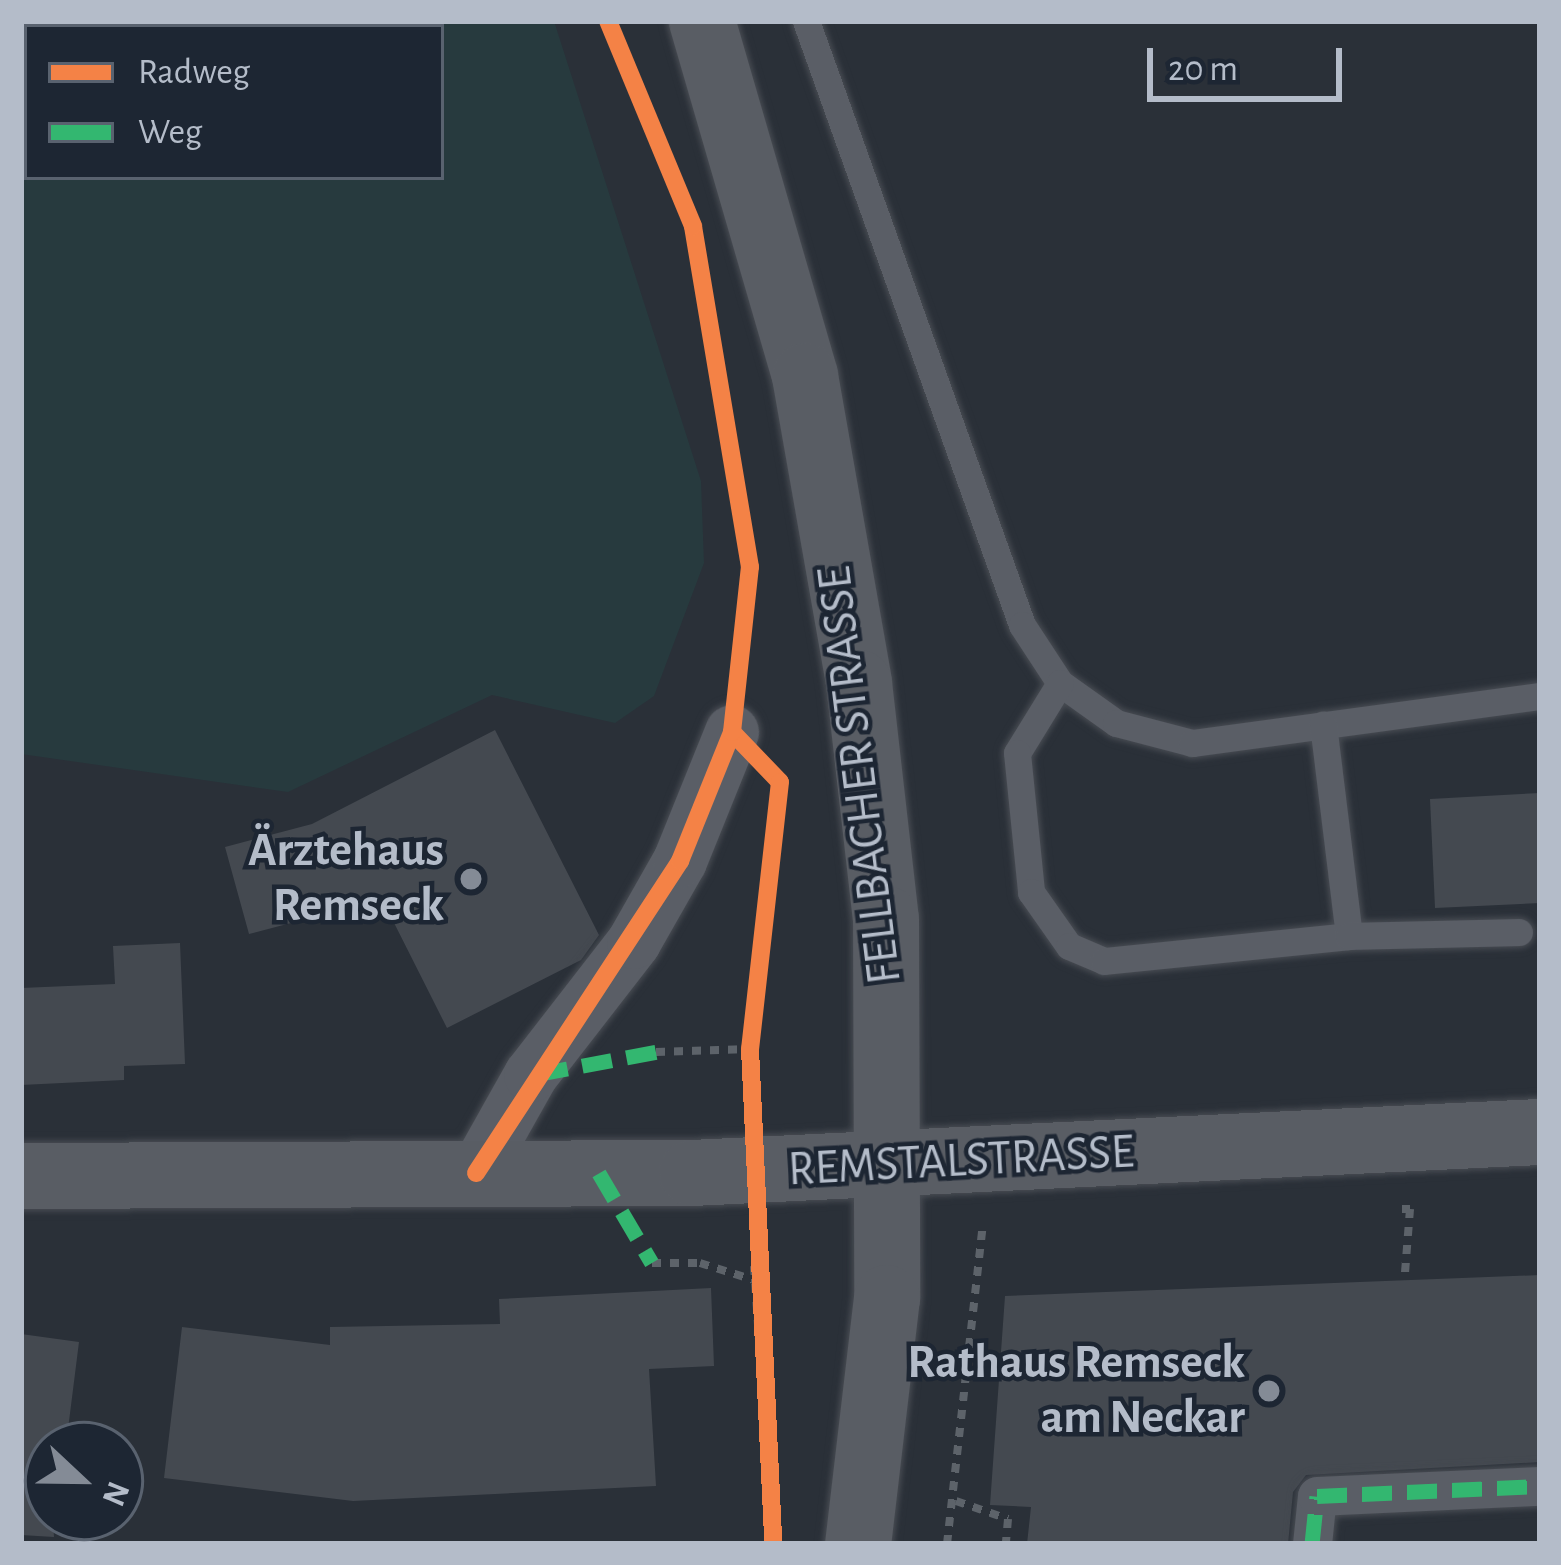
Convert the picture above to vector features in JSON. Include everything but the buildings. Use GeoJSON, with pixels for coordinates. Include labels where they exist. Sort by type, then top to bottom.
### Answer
{"type":"FeatureCollection","features":[{"type":"Feature","properties":{"kind":"main road","name":"FELLBACHER STRASSE"},"geometry":{"type":"LineString","coordinates":[[702,21],[806,376],[859,683],[886,919],[891,1167],[887,1298],[858,1544]]}},
{"type":"Feature","properties":{"kind":"main road","name":"REMSTALSTRASSE"},"geometry":{"type":"LineString","coordinates":[[21,1176],[891,1167],[1540,1132]]}},
{"type":"Feature","properties":{"kind":"street"},"geometry":{"type":"LineString","coordinates":[[476,1173],[531,1075],[634,943],[680,861],[731,732]]}},
{"type":"Feature","properties":{"kind":"street"},"geometry":{"type":"LineString","coordinates":[[1312,1544],[1316,1496],[1540,1486]]}},
{"type":"Feature","properties":{"kind":"lane"},"geometry":{"type":"LineString","coordinates":[[806,21],[1022,626],[1060,683],[1116,723],[1192,742],[1540,696]]}},
{"type":"Feature","properties":{"kind":"lane"},"geometry":{"type":"LineString","coordinates":[[1060,683],[1017,753],[1031,892],[1069,946],[1104,961],[1349,936],[1519,932]]}},
{"type":"Feature","properties":{"kind":"lane"},"geometry":{"type":"LineString","coordinates":[[1323,725],[1349,936]]}},
{"type":"Feature","properties":{"kind":"path"},"geometry":{"type":"LineString","coordinates":[[731,732],[780,782],[749,1049],[751,1089]]}},
{"type":"Feature","properties":{"kind":"path"},"geometry":{"type":"LineString","coordinates":[[656,1052],[749,1049]]}},
{"type":"Feature","properties":{"kind":"path"},"geometry":{"type":"LineString","coordinates":[[1387,1209],[1410,1209],[1405,1273]]}},
{"type":"Feature","properties":{"kind":"path"},"geometry":{"type":"LineString","coordinates":[[947,1544],[956,1501],[984,1212]]}},
{"type":"Feature","properties":{"kind":"path"},"geometry":{"type":"LineString","coordinates":[[652,1263],[700,1263],[754,1280]]}},
{"type":"Feature","properties":{"kind":"path"},"geometry":{"type":"LineString","coordinates":[[754,1266],[773,1544]]}},
{"type":"Feature","properties":{"kind":"path"},"geometry":{"type":"LineString","coordinates":[[956,1501],[1007,1519],[1006,1544]]}},
{"type":"Feature","properties":{"kind":"green space"},"geometry":{"type":"Polygon","coordinates":[[[21,21],[554,21],[701,481],[704,563],[654,696],[615,723],[492,695],[288,792],[21,754],[21,21]]]}},
{"type":"Feature","properties":{"kind":"marked path"},"geometry":{"type":"LineString","coordinates":[[538,1074],[656,1052]]}},
{"type":"Feature","properties":{"kind":"marked path"},"geometry":{"type":"LineString","coordinates":[[599,1173],[652,1263]]}},
{"type":"Feature","properties":{"kind":"marked path"},"geometry":{"type":"LineString","coordinates":[[1312,1544],[1317,1496],[1540,1486]]}},
{"type":"Feature","properties":{"kind":"cycle path"},"geometry":{"type":"LineString","coordinates":[[476,1173],[680,861],[732,732],[750,567],[693,226],[608,21]]}},
{"type":"Feature","properties":{"kind":"cycle path"},"geometry":{"type":"LineString","coordinates":[[732,732],[780,782],[750,1049],[773,1544]]}},
{"type":"Feature","properties":{"kind":"place","name":"Ärztehaus Remseck"},"geometry":{"type":"Point","coordinates":[471,879]}},
{"type":"Feature","properties":{"kind":"place","name":"Rathaus Remseck am Neckar"},"geometry":{"type":"Point","coordinates":[1269,1391]}}]}
